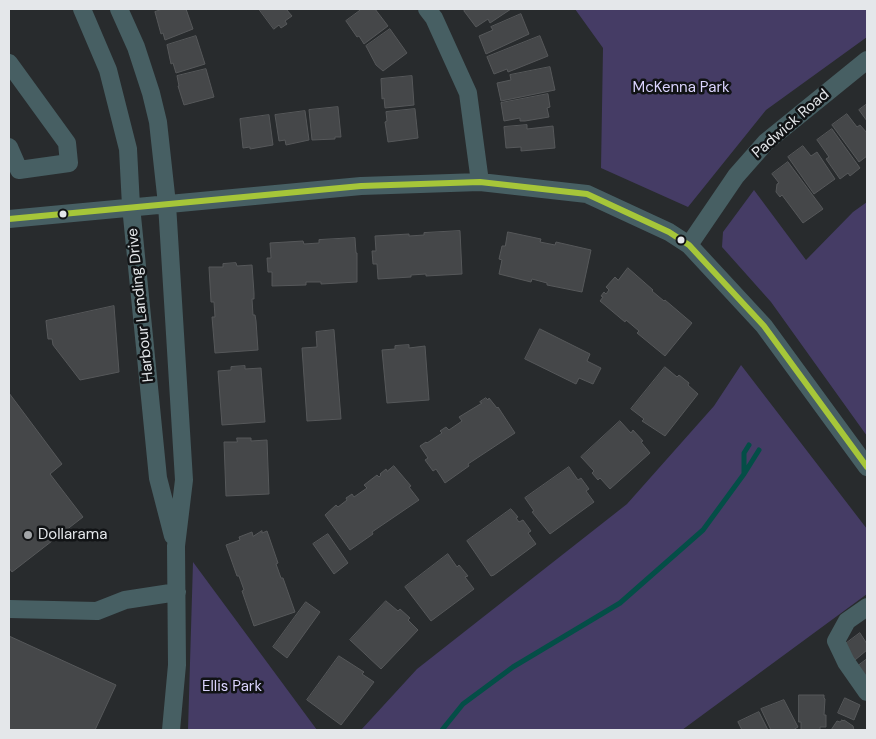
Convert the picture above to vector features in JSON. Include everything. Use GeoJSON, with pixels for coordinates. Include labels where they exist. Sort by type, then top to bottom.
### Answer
{"type":"FeatureCollection","features":[{"type":"Feature","properties":{"kind":"street","name":"Harbour Landing Drive"},"geometry":{"type":"LineString","coordinates":[[82,9],[108,70],[128,149],[131,206],[158,478],[176,546]]}},
{"type":"Feature","properties":{"kind":"street","name":"Harbour Landing Drive"},"geometry":{"type":"LineString","coordinates":[[119,9],[136,47],[155,107],[167,204],[184,480],[176,546],[177,665],[171,730]]}},
{"type":"Feature","properties":{"kind":"street"},"geometry":{"type":"LineString","coordinates":[[427,9],[434,18],[468,93],[480,182]]}},
{"type":"Feature","properties":{"kind":"street","name":"Padwick Road"},"geometry":{"type":"LineString","coordinates":[[689,245],[736,176],[766,142],[867,60]]}},
{"type":"Feature","properties":{"kind":"street"},"geometry":{"type":"LineString","coordinates":[[9,63],[67,143],[69,163],[19,170],[9,147]]}},
{"type":"Feature","properties":{"kind":"street"},"geometry":{"type":"LineString","coordinates":[[9,218],[361,186],[480,182],[587,194],[669,232],[689,245],[764,326],[867,467]]}},
{"type":"Feature","properties":{"kind":"street"},"geometry":{"type":"LineString","coordinates":[[9,609],[97,611],[125,600],[177,592]]}},
{"type":"Feature","properties":{"kind":"street"},"geometry":{"type":"LineString","coordinates":[[867,606],[847,621],[836,641],[846,662],[867,692]]}},
{"type":"Feature","properties":{"kind":"green space","name":"McKenna Park"},"geometry":{"type":"Polygon","coordinates":[[[575,9],[867,9],[867,37],[766,110],[688,207],[601,168],[603,48],[575,9]]]}},
{"type":"Feature","properties":{"kind":"green space"},"geometry":{"type":"Polygon","coordinates":[[[754,190],[806,260],[853,212],[867,202],[867,436],[771,302],[722,247],[723,232],[754,190]]]}},
{"type":"Feature","properties":{"kind":"green space"},"geometry":{"type":"Polygon","coordinates":[[[741,365],[867,529],[867,594],[682,730],[361,730],[417,669],[627,504],[714,406],[741,365]]]}},
{"type":"Feature","properties":{"kind":"green space","name":"Ellis Park"},"geometry":{"type":"Polygon","coordinates":[[[193,562],[317,730],[188,730],[193,562]]]}},
{"type":"Feature","properties":{"kind":"building"},"geometry":{"type":"Polygon","coordinates":[[[163,9],[186,9],[193,29],[165,40],[163,33],[161,34],[155,12],[163,9]]]}},
{"type":"Feature","properties":{"kind":"building"},"geometry":{"type":"Polygon","coordinates":[[[259,9],[286,9],[292,16],[285,21],[287,24],[281,28],[279,25],[274,29],[259,9]]]}},
{"type":"Feature","properties":{"kind":"building"},"geometry":{"type":"Polygon","coordinates":[[[362,9],[375,9],[388,26],[364,44],[346,21],[362,9]]]}},
{"type":"Feature","properties":{"kind":"building"},"geometry":{"type":"Polygon","coordinates":[[[467,9],[511,9],[490,23],[488,19],[476,27],[464,11],[467,9]]]}},
{"type":"Feature","properties":{"kind":"building"},"geometry":{"type":"Polygon","coordinates":[[[521,14],[529,34],[486,54],[479,36],[493,30],[491,27],[521,14]]]}},
{"type":"Feature","properties":{"kind":"building"},"geometry":{"type":"Polygon","coordinates":[[[390,29],[407,53],[383,71],[376,65],[366,46],[390,29]]]}},
{"type":"Feature","properties":{"kind":"building"},"geometry":{"type":"Polygon","coordinates":[[[196,36],[205,64],[176,73],[173,63],[171,64],[167,45],[196,36]]]}},
{"type":"Feature","properties":{"kind":"building"},"geometry":{"type":"Polygon","coordinates":[[[540,36],[548,56],[508,72],[507,69],[494,74],[487,57],[540,36]]]}},
{"type":"Feature","properties":{"kind":"building"},"geometry":{"type":"Polygon","coordinates":[[[550,67],[555,90],[501,101],[497,83],[511,80],[510,75],[550,67]]]}},
{"type":"Feature","properties":{"kind":"building"},"geometry":{"type":"Polygon","coordinates":[[[206,69],[214,97],[184,105],[177,76],[206,69]]]}},
{"type":"Feature","properties":{"kind":"building"},"geometry":{"type":"Polygon","coordinates":[[[412,76],[414,105],[385,108],[384,98],[382,99],[381,79],[412,76]]]}},
{"type":"Feature","properties":{"kind":"building"},"geometry":{"type":"Polygon","coordinates":[[[548,94],[550,107],[547,108],[549,117],[525,121],[520,121],[520,118],[504,121],[501,103],[548,94]]]}},
{"type":"Feature","properties":{"kind":"building"},"geometry":{"type":"Polygon","coordinates":[[[867,104],[867,121],[859,110],[867,104]]]}},
{"type":"Feature","properties":{"kind":"building"},"geometry":{"type":"Polygon","coordinates":[[[338,107],[341,137],[312,140],[309,110],[338,107]]]}},
{"type":"Feature","properties":{"kind":"building"},"geometry":{"type":"Polygon","coordinates":[[[415,109],[418,138],[388,142],[385,122],[387,121],[386,112],[415,109]]]}},
{"type":"Feature","properties":{"kind":"building"},"geometry":{"type":"Polygon","coordinates":[[[305,111],[309,140],[286,145],[285,140],[279,141],[275,115],[305,111]]]}},
{"type":"Feature","properties":{"kind":"building"},"geometry":{"type":"Polygon","coordinates":[[[847,114],[857,127],[860,125],[867,133],[867,156],[859,162],[832,125],[847,114]]]}},
{"type":"Feature","properties":{"kind":"building"},"geometry":{"type":"Polygon","coordinates":[[[269,115],[273,145],[250,149],[250,147],[243,148],[240,119],[269,115]]]}},
{"type":"Feature","properties":{"kind":"building"},"geometry":{"type":"Polygon","coordinates":[[[527,125],[527,129],[553,126],[555,148],[521,151],[521,147],[506,148],[504,127],[527,125]]]}},
{"type":"Feature","properties":{"kind":"building"},"geometry":{"type":"Polygon","coordinates":[[[832,129],[860,168],[850,176],[848,173],[840,179],[826,159],[829,157],[817,140],[832,129]]]}},
{"type":"Feature","properties":{"kind":"building"},"geometry":{"type":"Polygon","coordinates":[[[803,146],[811,156],[817,152],[835,179],[814,194],[788,157],[803,146]]]}},
{"type":"Feature","properties":{"kind":"building"},"geometry":{"type":"Polygon","coordinates":[[[788,162],[823,209],[803,223],[782,195],[780,197],[776,192],[777,184],[779,183],[772,174],[788,162]]]}},
{"type":"Feature","properties":{"kind":"building"},"geometry":{"type":"Polygon","coordinates":[[[460,231],[462,274],[426,276],[426,274],[378,279],[377,264],[373,264],[372,251],[376,251],[375,236],[409,234],[409,236],[424,235],[424,233],[460,231]]]}},
{"type":"Feature","properties":{"kind":"building"},"geometry":{"type":"Polygon","coordinates":[[[508,232],[541,239],[540,242],[555,245],[556,242],[591,250],[582,292],[547,285],[547,283],[532,279],[531,282],[499,274],[502,260],[499,259],[502,246],[505,246],[508,232]]]}},
{"type":"Feature","properties":{"kind":"building"},"geometry":{"type":"Polygon","coordinates":[[[355,238],[357,282],[321,284],[321,282],[306,282],[306,285],[272,286],[272,272],[268,272],[267,258],[271,258],[270,243],[303,241],[304,244],[319,243],[319,240],[355,238]]]}},
{"type":"Feature","properties":{"kind":"building"},"geometry":{"type":"Polygon","coordinates":[[[236,263],[237,266],[252,265],[253,315],[255,315],[256,321],[258,350],[215,353],[212,317],[215,317],[214,302],[211,302],[209,267],[223,267],[223,264],[236,263]]]}},
{"type":"Feature","properties":{"kind":"building"},"geometry":{"type":"Polygon","coordinates":[[[628,268],[652,291],[692,323],[665,356],[637,333],[639,331],[626,320],[625,322],[600,301],[604,292],[606,294],[609,290],[606,287],[615,277],[618,280],[628,268]]]}},
{"type":"Feature","properties":{"kind":"building"},"geometry":{"type":"Polygon","coordinates":[[[114,306],[119,372],[80,380],[53,345],[52,339],[48,339],[46,321],[114,306]]]}},
{"type":"Feature","properties":{"kind":"building"},"geometry":{"type":"Polygon","coordinates":[[[540,329],[590,354],[587,361],[601,368],[593,384],[579,378],[576,384],[525,359],[540,329]]]}},
{"type":"Feature","properties":{"kind":"building"},"geometry":{"type":"Polygon","coordinates":[[[334,330],[341,419],[307,421],[302,348],[317,347],[316,332],[334,330]]]}},
{"type":"Feature","properties":{"kind":"building"},"geometry":{"type":"Polygon","coordinates":[[[409,345],[409,348],[425,346],[429,400],[387,403],[382,350],[395,349],[395,346],[409,345]]]}},
{"type":"Feature","properties":{"kind":"building"},"geometry":{"type":"Polygon","coordinates":[[[245,366],[245,369],[261,368],[265,422],[222,425],[218,371],[231,370],[231,367],[245,366]]]}},
{"type":"Feature","properties":{"kind":"building"},"geometry":{"type":"Polygon","coordinates":[[[665,367],[677,377],[679,375],[689,383],[688,385],[698,394],[665,436],[642,421],[644,419],[631,409],[665,367]]]}},
{"type":"Feature","properties":{"kind":"building"},"geometry":{"type":"Polygon","coordinates":[[[9,393],[62,464],[50,474],[83,517],[12,572],[9,568],[9,393]]]}},
{"type":"Feature","properties":{"kind":"building"},"geometry":{"type":"Polygon","coordinates":[[[486,398],[488,400],[489,398],[498,407],[515,433],[468,464],[469,466],[445,483],[436,469],[433,471],[425,460],[428,458],[420,446],[442,433],[440,431],[446,427],[449,430],[462,421],[459,417],[482,403],[480,402],[486,398]]]}},
{"type":"Feature","properties":{"kind":"building"},"geometry":{"type":"Polygon","coordinates":[[[620,421],[631,433],[633,430],[643,441],[641,442],[650,453],[610,489],[600,478],[598,480],[592,473],[594,471],[581,457],[620,421]]]}},
{"type":"Feature","properties":{"kind":"building"},"geometry":{"type":"Polygon","coordinates":[[[237,438],[251,438],[251,441],[267,440],[269,494],[226,496],[224,442],[237,442],[237,438]]]}},
{"type":"Feature","properties":{"kind":"building"},"geometry":{"type":"Polygon","coordinates":[[[394,466],[411,486],[409,487],[419,500],[372,532],[373,534],[350,550],[325,515],[336,505],[338,507],[347,500],[346,498],[352,494],[354,497],[367,488],[364,485],[377,475],[379,477],[386,469],[387,471],[394,466]]]}},
{"type":"Feature","properties":{"kind":"building"},"geometry":{"type":"Polygon","coordinates":[[[569,467],[578,480],[581,478],[589,489],[586,491],[594,502],[550,534],[532,512],[534,511],[525,498],[569,467]]]}},
{"type":"Feature","properties":{"kind":"building"},"geometry":{"type":"Polygon","coordinates":[[[511,509],[518,517],[516,518],[519,522],[523,520],[531,531],[528,533],[536,544],[491,576],[467,541],[511,509]]]}},
{"type":"Feature","properties":{"kind":"building"},"geometry":{"type":"Polygon","coordinates":[[[262,531],[262,533],[267,531],[278,563],[276,564],[295,612],[254,626],[242,591],[244,590],[226,545],[240,540],[239,537],[252,532],[253,536],[262,531]]]}},
{"type":"Feature","properties":{"kind":"building"},"geometry":{"type":"Polygon","coordinates":[[[328,534],[348,563],[334,574],[313,544],[328,534]]]}},
{"type":"Feature","properties":{"kind":"building"},"geometry":{"type":"Polygon","coordinates":[[[448,554],[457,567],[459,565],[468,576],[465,577],[474,589],[431,621],[405,587],[448,554]]]}},
{"type":"Feature","properties":{"kind":"building"},"geometry":{"type":"Polygon","coordinates":[[[386,601],[398,611],[400,609],[410,618],[408,620],[418,630],[381,669],[350,640],[386,601]]]}},
{"type":"Feature","properties":{"kind":"building"},"geometry":{"type":"Polygon","coordinates":[[[306,602],[320,612],[287,658],[273,647],[306,602]]]}},
{"type":"Feature","properties":{"kind":"building"},"geometry":{"type":"Polygon","coordinates":[[[860,633],[867,644],[867,650],[855,660],[844,645],[860,633]]]}},
{"type":"Feature","properties":{"kind":"building"},"geometry":{"type":"Polygon","coordinates":[[[9,636],[116,685],[95,730],[9,730],[9,636]]]}},
{"type":"Feature","properties":{"kind":"building"},"geometry":{"type":"Polygon","coordinates":[[[339,656],[364,672],[362,674],[374,682],[341,725],[307,700],[339,656]]]}},
{"type":"Feature","properties":{"kind":"building"},"geometry":{"type":"Polygon","coordinates":[[[867,659],[867,678],[858,666],[867,659]]]}},
{"type":"Feature","properties":{"kind":"building"},"geometry":{"type":"Polygon","coordinates":[[[799,695],[824,695],[826,727],[820,727],[820,730],[801,730],[801,722],[799,722],[799,695]]]}},
{"type":"Feature","properties":{"kind":"building"},"geometry":{"type":"Polygon","coordinates":[[[845,698],[860,705],[854,720],[838,713],[845,698]]]}},
{"type":"Feature","properties":{"kind":"building"},"geometry":{"type":"Polygon","coordinates":[[[784,700],[798,727],[793,730],[771,730],[761,709],[784,700]]]}},
{"type":"Feature","properties":{"kind":"building"},"geometry":{"type":"Polygon","coordinates":[[[759,712],[768,730],[742,730],[738,722],[759,712]]]}},
{"type":"Feature","properties":{"kind":"building"},"geometry":{"type":"Polygon","coordinates":[[[842,720],[853,726],[854,730],[831,730],[837,721],[840,722],[842,720]]]}},
{"type":"Feature","properties":{"kind":"waterway"},"geometry":{"type":"LineString","coordinates":[[744,473],[744,453],[749,445]]}},
{"type":"Feature","properties":{"kind":"waterway"},"geometry":{"type":"LineString","coordinates":[[442,730],[463,704],[513,667],[620,603],[703,530],[759,450]]}},
{"type":"Feature","properties":{"kind":"transit line"},"geometry":{"type":"LineString","coordinates":[[9,219],[361,186],[480,182],[587,194],[669,232],[689,245],[764,326],[867,467]]}},
{"type":"Feature","properties":{"kind":"place","name":"Dollarama"},"geometry":{"type":"Point","coordinates":[28,535]}}]}
